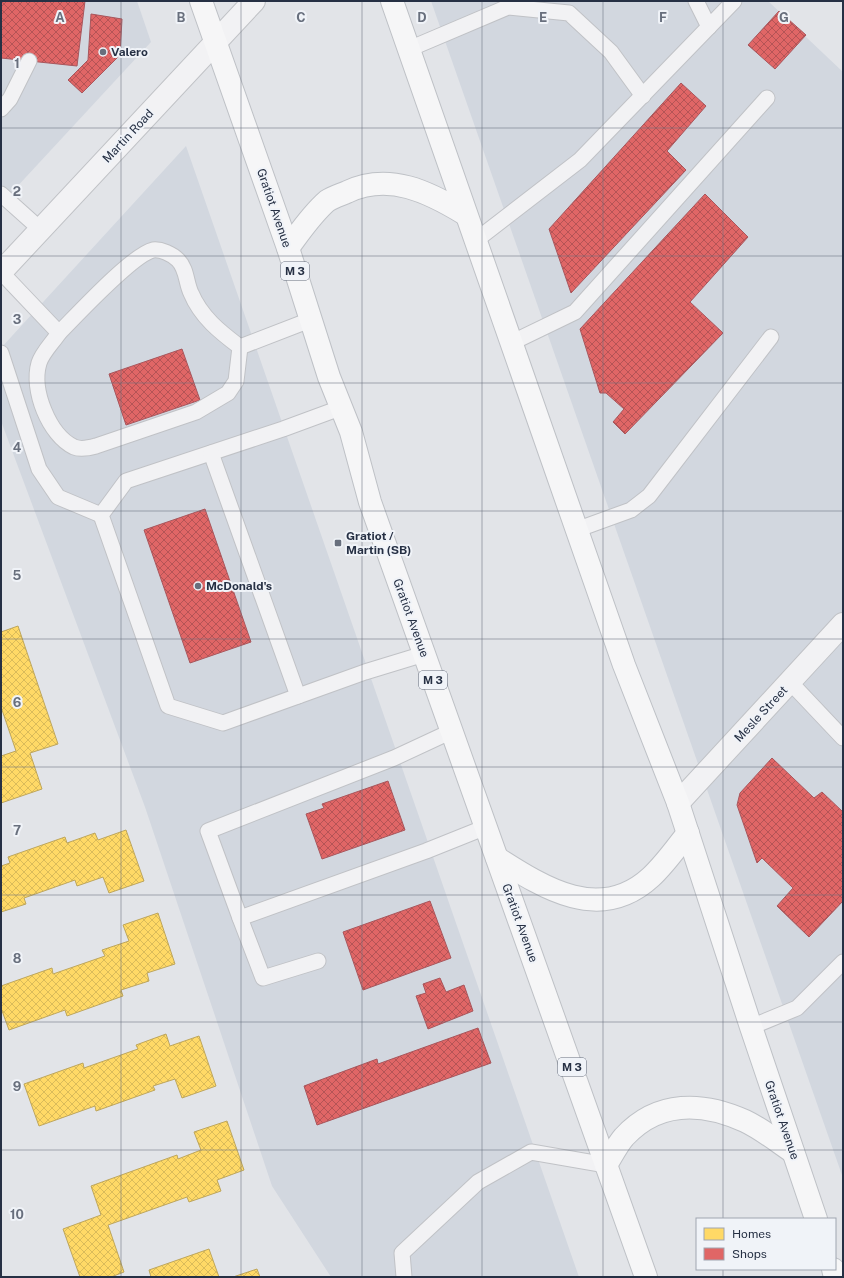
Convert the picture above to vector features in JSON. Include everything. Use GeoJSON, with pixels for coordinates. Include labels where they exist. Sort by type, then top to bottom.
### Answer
{"type":"FeatureCollection","features":[{"type":"Feature","properties":{"kind":"main road","name":"Gratiot Avenue"},"geometry":{"type":"LineString","coordinates":[[201,1],[288,248],[310,320],[340,408],[351,432],[370,502],[646,1277]]}},
{"type":"Feature","properties":{"kind":"main road","name":"Gratiot Avenue"},"geometry":{"type":"LineString","coordinates":[[392,1],[465,214],[624,665],[678,803],[751,1028],[816,1218]]}},
{"type":"Feature","properties":{"kind":"main road"},"geometry":{"type":"LineString","coordinates":[[288,248],[310,218],[329,200],[354,188],[382,183],[408,186],[437,197],[465,214]]}},
{"type":"Feature","properties":{"kind":"main road"},"geometry":{"type":"LineString","coordinates":[[497,858],[531,880],[560,894],[586,899],[606,900],[629,892],[650,878],[688,833]]}},
{"type":"Feature","properties":{"kind":"main road"},"geometry":{"type":"LineString","coordinates":[[606,1165],[624,1137],[641,1122],[663,1111],[689,1107],[712,1109],[746,1122],[793,1152]]}},
{"type":"Feature","properties":{"kind":"street","name":"Martin Road"},"geometry":{"type":"LineString","coordinates":[[1,272],[254,1]]}},
{"type":"Feature","properties":{"kind":"street","name":"Mesle Street"},"geometry":{"type":"LineString","coordinates":[[678,803],[843,624]]}},
{"type":"Feature","properties":{"kind":"lane"},"geometry":{"type":"LineString","coordinates":[[555,1],[610,52],[643,96]]}},
{"type":"Feature","properties":{"kind":"lane"},"geometry":{"type":"LineString","coordinates":[[696,1],[709,27]]}},
{"type":"Feature","properties":{"kind":"lane"},"geometry":{"type":"LineString","coordinates":[[475,241],[580,160],[734,1]]}},
{"type":"Feature","properties":{"kind":"lane"},"geometry":{"type":"LineString","coordinates":[[409,49],[508,7],[569,13]]}},
{"type":"Feature","properties":{"kind":"lane"},"geometry":{"type":"LineString","coordinates":[[1,109],[10,99],[29,61]]}},
{"type":"Feature","properties":{"kind":"lane"},"geometry":{"type":"LineString","coordinates":[[511,343],[575,312],[767,98]]}},
{"type":"Feature","properties":{"kind":"lane"},"geometry":{"type":"LineString","coordinates":[[1,194],[40,229]]}},
{"type":"Feature","properties":{"kind":"lane"},"geometry":{"type":"LineString","coordinates":[[154,250],[165,251],[178,260],[185,272],[191,293],[204,315],[240,347],[236,381],[228,393],[196,412],[96,446],[83,448],[75,447],[61,437],[51,425],[40,400],[37,376],[39,362],[60,332],[141,255],[154,250]]}},
{"type":"Feature","properties":{"kind":"lane"},"geometry":{"type":"LineString","coordinates":[[1,272],[60,332]]}},
{"type":"Feature","properties":{"kind":"lane"},"geometry":{"type":"LineString","coordinates":[[240,347],[310,320]]}},
{"type":"Feature","properties":{"kind":"lane"},"geometry":{"type":"LineString","coordinates":[[576,530],[631,510],[649,496],[771,337]]}},
{"type":"Feature","properties":{"kind":"lane"},"geometry":{"type":"LineString","coordinates":[[1,353],[39,469],[58,497],[101,515],[168,706],[223,723],[365,672],[424,654]]}},
{"type":"Feature","properties":{"kind":"lane"},"geometry":{"type":"LineString","coordinates":[[101,515],[126,481],[340,408]]}},
{"type":"Feature","properties":{"kind":"lane"},"geometry":{"type":"LineString","coordinates":[[211,453],[298,696]]}},
{"type":"Feature","properties":{"kind":"lane"},"geometry":{"type":"LineString","coordinates":[[790,682],[843,738]]}},
{"type":"Feature","properties":{"kind":"lane"},"geometry":{"type":"LineString","coordinates":[[318,961],[263,978],[208,831],[394,758],[452,731]]}},
{"type":"Feature","properties":{"kind":"lane"},"geometry":{"type":"LineString","coordinates":[[240,918],[426,851],[486,827]]}},
{"type":"Feature","properties":{"kind":"lane"},"geometry":{"type":"LineString","coordinates":[[751,1028],[797,1008],[843,962]]}},
{"type":"Feature","properties":{"kind":"lane"},"geometry":{"type":"LineString","coordinates":[[404,1277],[402,1253],[478,1182],[531,1152],[606,1165]]}},
{"type":"Feature","properties":{"kind":"shaded area"},"geometry":{"type":"Polygon","coordinates":[[[1,1],[137,1],[151,42],[1,204],[1,1]]]}},
{"type":"Feature","properties":{"kind":"shaded area"},"geometry":{"type":"Polygon","coordinates":[[[431,1],[768,1],[843,72],[843,1178],[431,1]]]}},
{"type":"Feature","properties":{"kind":"shaded area"},"geometry":{"type":"Polygon","coordinates":[[[186,146],[579,1277],[331,1277],[272,1186],[145,807],[1,421],[1,348],[186,146]]]}},
{"type":"Feature","properties":{"kind":"building: Homes"},"geometry":{"type":"Polygon","coordinates":[[[18,626],[58,744],[30,753],[42,789],[1,803],[1,756],[16,751],[1,707],[1,632],[18,626]]]}},
{"type":"Feature","properties":{"kind":"building: Homes"},"geometry":{"type":"Polygon","coordinates":[[[126,830],[144,881],[109,893],[103,877],[77,886],[75,880],[24,898],[26,904],[1,912],[1,866],[10,863],[8,857],[65,837],[67,843],[95,833],[98,840],[126,830]]]}},
{"type":"Feature","properties":{"kind":"building: Homes"},"geometry":{"type":"Polygon","coordinates":[[[158,913],[175,964],[147,973],[149,981],[121,990],[123,996],[67,1016],[65,1010],[9,1030],[1,1008],[1,986],[52,968],[53,974],[105,956],[102,950],[129,941],[123,925],[158,913]]]}},
{"type":"Feature","properties":{"kind":"building: Homes"},"geometry":{"type":"Polygon","coordinates":[[[166,1034],[170,1046],[199,1036],[216,1086],[182,1098],[175,1079],[153,1086],[155,1090],[96,1111],[95,1106],[39,1126],[24,1084],[83,1063],[84,1068],[138,1049],[136,1045],[166,1034]]]}},
{"type":"Feature","properties":{"kind":"building: Homes"},"geometry":{"type":"Polygon","coordinates":[[[227,1121],[244,1170],[217,1180],[221,1191],[189,1202],[187,1197],[108,1225],[124,1272],[111,1277],[80,1277],[63,1229],[101,1215],[91,1186],[177,1155],[178,1159],[201,1150],[194,1132],[227,1121]]]}},
{"type":"Feature","properties":{"kind":"building: Homes"},"geometry":{"type":"Polygon","coordinates":[[[209,1249],[219,1277],[151,1277],[149,1270],[209,1249]]]}},
{"type":"Feature","properties":{"kind":"building: Homes"},"geometry":{"type":"Polygon","coordinates":[[[257,1269],[260,1277],[233,1277],[257,1269]]]}},
{"type":"Feature","properties":{"kind":"building: Shops"},"geometry":{"type":"Polygon","coordinates":[[[1,1],[85,1],[77,66],[1,58],[1,1]]]}},
{"type":"Feature","properties":{"kind":"building: Shops"},"geometry":{"type":"Polygon","coordinates":[[[779,11],[806,35],[775,69],[748,45],[779,11]]]}},
{"type":"Feature","properties":{"kind":"building: Shops"},"geometry":{"type":"Polygon","coordinates":[[[91,14],[122,19],[120,55],[82,93],[68,80],[88,60],[91,14]]]}},
{"type":"Feature","properties":{"kind":"building: Shops"},"geometry":{"type":"Polygon","coordinates":[[[681,83],[706,106],[667,151],[686,170],[571,293],[549,229],[681,83]]]}},
{"type":"Feature","properties":{"kind":"building: Shops"},"geometry":{"type":"Polygon","coordinates":[[[705,194],[748,237],[690,302],[723,333],[625,434],[613,422],[624,409],[606,393],[600,393],[580,329],[705,194]]]}},
{"type":"Feature","properties":{"kind":"building: Shops"},"geometry":{"type":"Polygon","coordinates":[[[182,349],[200,400],[126,425],[109,374],[182,349]]]}},
{"type":"Feature","properties":{"kind":"building: Shops","name":"McDonald's"},"geometry":{"type":"Polygon","coordinates":[[[205,509],[251,642],[190,663],[144,530],[205,509]]]}},
{"type":"Feature","properties":{"kind":"building: Shops"},"geometry":{"type":"Polygon","coordinates":[[[772,758],[814,798],[822,792],[843,812],[843,901],[809,937],[777,906],[793,888],[762,858],[757,863],[737,805],[740,793],[772,758]]]}},
{"type":"Feature","properties":{"kind":"building: Shops"},"geometry":{"type":"Polygon","coordinates":[[[388,781],[405,830],[322,859],[306,814],[324,808],[322,804],[388,781]]]}},
{"type":"Feature","properties":{"kind":"building: Shops"},"geometry":{"type":"Polygon","coordinates":[[[430,901],[451,958],[363,990],[343,932],[430,901]]]}},
{"type":"Feature","properties":{"kind":"building: Shops"},"geometry":{"type":"Polygon","coordinates":[[[440,978],[446,992],[464,985],[473,1011],[428,1029],[416,996],[426,993],[423,984],[440,978]]]}},
{"type":"Feature","properties":{"kind":"building: Shops"},"geometry":{"type":"Polygon","coordinates":[[[478,1028],[491,1063],[317,1125],[304,1086],[377,1059],[378,1064],[478,1028]]]}},
{"type":"Feature","properties":{"kind":"place","name":"Valero"},"geometry":{"type":"Point","coordinates":[103,52]}},
{"type":"Feature","properties":{"kind":"place","name":"Gratiot / Martin (SB)"},"geometry":{"type":"Point","coordinates":[338,543]}},
{"type":"Feature","properties":{"kind":"place","name":"McDonald's"},"geometry":{"type":"Point","coordinates":[198,586]}}]}
